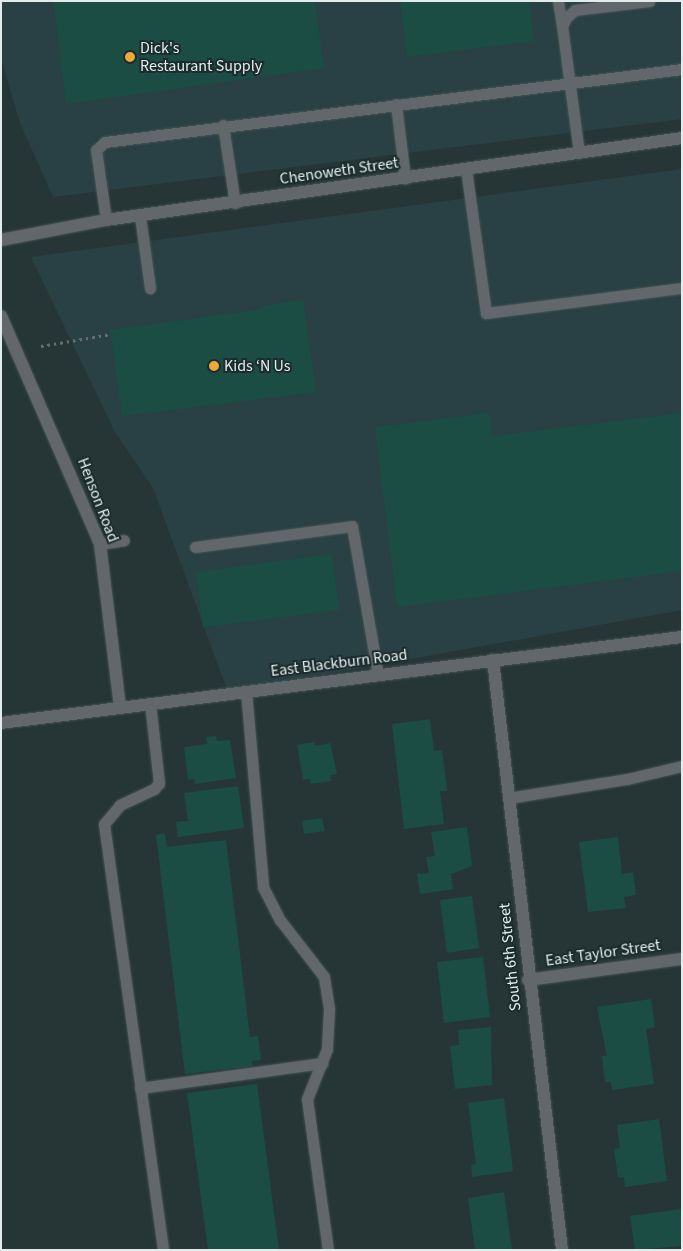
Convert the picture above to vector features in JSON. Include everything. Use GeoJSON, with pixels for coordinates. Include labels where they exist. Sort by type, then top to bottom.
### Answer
{"type":"FeatureCollection","features":[{"type":"Feature","properties":{"kind":"street","name":"Chenoweth Street"},"geometry":{"type":"LineString","coordinates":[[1,240],[106,220],[682,138]]}},
{"type":"Feature","properties":{"kind":"street","name":"Henson Road"},"geometry":{"type":"LineString","coordinates":[[1,316],[100,544],[120,707]]}},
{"type":"Feature","properties":{"kind":"street","name":"East Blackburn Road"},"geometry":{"type":"LineString","coordinates":[[1,723],[682,637]]}},
{"type":"Feature","properties":{"kind":"street","name":"South 6th Street"},"geometry":{"type":"LineString","coordinates":[[493,660],[528,980],[562,1250]]}},
{"type":"Feature","properties":{"kind":"street","name":"East Taylor Street"},"geometry":{"type":"LineString","coordinates":[[528,980],[682,958]]}},
{"type":"Feature","properties":{"kind":"lane"},"geometry":{"type":"LineString","coordinates":[[558,1],[579,153]]}},
{"type":"Feature","properties":{"kind":"lane"},"geometry":{"type":"LineString","coordinates":[[562,26],[575,10],[649,1]]}},
{"type":"Feature","properties":{"kind":"lane"},"geometry":{"type":"LineString","coordinates":[[106,220],[96,150],[105,142],[223,125],[682,68]]}},
{"type":"Feature","properties":{"kind":"lane"},"geometry":{"type":"LineString","coordinates":[[396,104],[405,178]]}},
{"type":"Feature","properties":{"kind":"lane"},"geometry":{"type":"LineString","coordinates":[[223,125],[235,203]]}},
{"type":"Feature","properties":{"kind":"lane"},"geometry":{"type":"LineString","coordinates":[[466,169],[486,313],[682,288]]}},
{"type":"Feature","properties":{"kind":"lane"},"geometry":{"type":"LineString","coordinates":[[140,216],[150,288]]}},
{"type":"Feature","properties":{"kind":"lane"},"geometry":{"type":"LineString","coordinates":[[195,547],[352,526],[378,675]]}},
{"type":"Feature","properties":{"kind":"lane"},"geometry":{"type":"LineString","coordinates":[[100,544],[124,540]]}},
{"type":"Feature","properties":{"kind":"lane"},"geometry":{"type":"LineString","coordinates":[[246,691],[263,887],[280,920],[324,977],[329,1008],[322,1063],[307,1100],[328,1250]]}},
{"type":"Feature","properties":{"kind":"lane"},"geometry":{"type":"LineString","coordinates":[[150,703],[160,783],[154,789],[120,805],[104,824],[163,1250]]}},
{"type":"Feature","properties":{"kind":"lane"},"geometry":{"type":"LineString","coordinates":[[508,798],[626,779],[682,766]]}},
{"type":"Feature","properties":{"kind":"lane"},"geometry":{"type":"LineString","coordinates":[[140,1088],[322,1063]]}},
{"type":"Feature","properties":{"kind":"path"},"geometry":{"type":"LineString","coordinates":[[41,346],[111,334]]}},
{"type":"Feature","properties":{"kind":"shaded area"},"geometry":{"type":"Polygon","coordinates":[[[1,1],[682,1],[682,119],[53,197],[20,123],[1,58],[1,1]]]}},
{"type":"Feature","properties":{"kind":"shaded area"},"geometry":{"type":"Polygon","coordinates":[[[682,169],[682,610],[228,692],[153,488],[115,432],[31,257],[682,169]]]}},
{"type":"Feature","properties":{"kind":"building"},"geometry":{"type":"Polygon","coordinates":[[[53,1],[315,1],[324,68],[66,104],[53,1]]]}},
{"type":"Feature","properties":{"kind":"building"},"geometry":{"type":"Polygon","coordinates":[[[400,1],[529,1],[534,41],[407,57],[400,1]]]}},
{"type":"Feature","properties":{"kind":"building","name":"Kids ‘N Us"},"geometry":{"type":"Polygon","coordinates":[[[303,300],[316,392],[122,416],[110,330],[263,309],[262,306],[303,300]]]}},
{"type":"Feature","properties":{"kind":"building"},"geometry":{"type":"Polygon","coordinates":[[[489,413],[493,436],[682,413],[682,571],[397,607],[375,427],[489,413]]]}},
{"type":"Feature","properties":{"kind":"building"},"geometry":{"type":"Polygon","coordinates":[[[332,554],[339,610],[203,627],[196,572],[332,554]]]}},
{"type":"Feature","properties":{"kind":"building"},"geometry":{"type":"Polygon","coordinates":[[[430,719],[434,751],[442,750],[447,791],[440,791],[444,824],[404,829],[392,724],[430,719]]]}},
{"type":"Feature","properties":{"kind":"building"},"geometry":{"type":"Polygon","coordinates":[[[216,736],[217,741],[230,740],[236,778],[195,784],[194,779],[188,780],[184,747],[207,744],[206,737],[216,736]]]}},
{"type":"Feature","properties":{"kind":"building"},"geometry":{"type":"Polygon","coordinates":[[[314,742],[315,746],[330,743],[337,774],[330,775],[331,781],[311,784],[310,779],[303,780],[297,745],[314,742]]]}},
{"type":"Feature","properties":{"kind":"building"},"geometry":{"type":"Polygon","coordinates":[[[238,786],[244,828],[178,837],[176,822],[188,821],[184,793],[238,786]]]}},
{"type":"Feature","properties":{"kind":"building"},"geometry":{"type":"Polygon","coordinates":[[[322,818],[325,831],[304,834],[302,821],[322,818]]]}},
{"type":"Feature","properties":{"kind":"building"},"geometry":{"type":"Polygon","coordinates":[[[467,827],[472,866],[451,874],[453,889],[420,894],[417,874],[429,873],[426,857],[435,856],[431,832],[467,827]]]}},
{"type":"Feature","properties":{"kind":"building"},"geometry":{"type":"Polygon","coordinates":[[[165,833],[167,847],[226,840],[250,1037],[258,1036],[261,1060],[252,1061],[253,1066],[185,1074],[156,835],[165,833]]]}},
{"type":"Feature","properties":{"kind":"building"},"geometry":{"type":"Polygon","coordinates":[[[618,837],[622,874],[633,872],[636,895],[624,897],[626,908],[588,912],[579,842],[618,837]]]}},
{"type":"Feature","properties":{"kind":"building"},"geometry":{"type":"Polygon","coordinates":[[[472,896],[479,948],[447,953],[440,900],[472,896]]]}},
{"type":"Feature","properties":{"kind":"building"},"geometry":{"type":"Polygon","coordinates":[[[483,957],[490,1017],[444,1023],[437,962],[483,957]]]}},
{"type":"Feature","properties":{"kind":"building"},"geometry":{"type":"Polygon","coordinates":[[[651,999],[655,1027],[646,1029],[654,1084],[612,1090],[611,1082],[605,1082],[602,1056],[607,1056],[597,1007],[651,999]]]}},
{"type":"Feature","properties":{"kind":"building"},"geometry":{"type":"Polygon","coordinates":[[[491,1027],[492,1085],[455,1089],[450,1046],[459,1045],[458,1030],[491,1027]]]}},
{"type":"Feature","properties":{"kind":"building"},"geometry":{"type":"Polygon","coordinates":[[[257,1084],[279,1250],[208,1250],[187,1093],[257,1084]]]}},
{"type":"Feature","properties":{"kind":"building"},"geometry":{"type":"Polygon","coordinates":[[[504,1098],[513,1171],[472,1177],[471,1165],[476,1164],[468,1103],[504,1098]]]}},
{"type":"Feature","properties":{"kind":"building"},"geometry":{"type":"Polygon","coordinates":[[[659,1119],[667,1181],[625,1187],[624,1177],[618,1178],[614,1149],[620,1148],[617,1125],[659,1119]]]}},
{"type":"Feature","properties":{"kind":"building"},"geometry":{"type":"Polygon","coordinates":[[[504,1192],[512,1250],[475,1250],[468,1198],[504,1192]]]}},
{"type":"Feature","properties":{"kind":"building"},"geometry":{"type":"Polygon","coordinates":[[[681,1209],[682,1246],[635,1250],[630,1216],[681,1209]]]}},
{"type":"Feature","properties":{"kind":"place","name":"Dick's Restaurant Supply"},"geometry":{"type":"Point","coordinates":[130,57]}},
{"type":"Feature","properties":{"kind":"place","name":"Kids ‘N Us"},"geometry":{"type":"Point","coordinates":[214,366]}}]}
